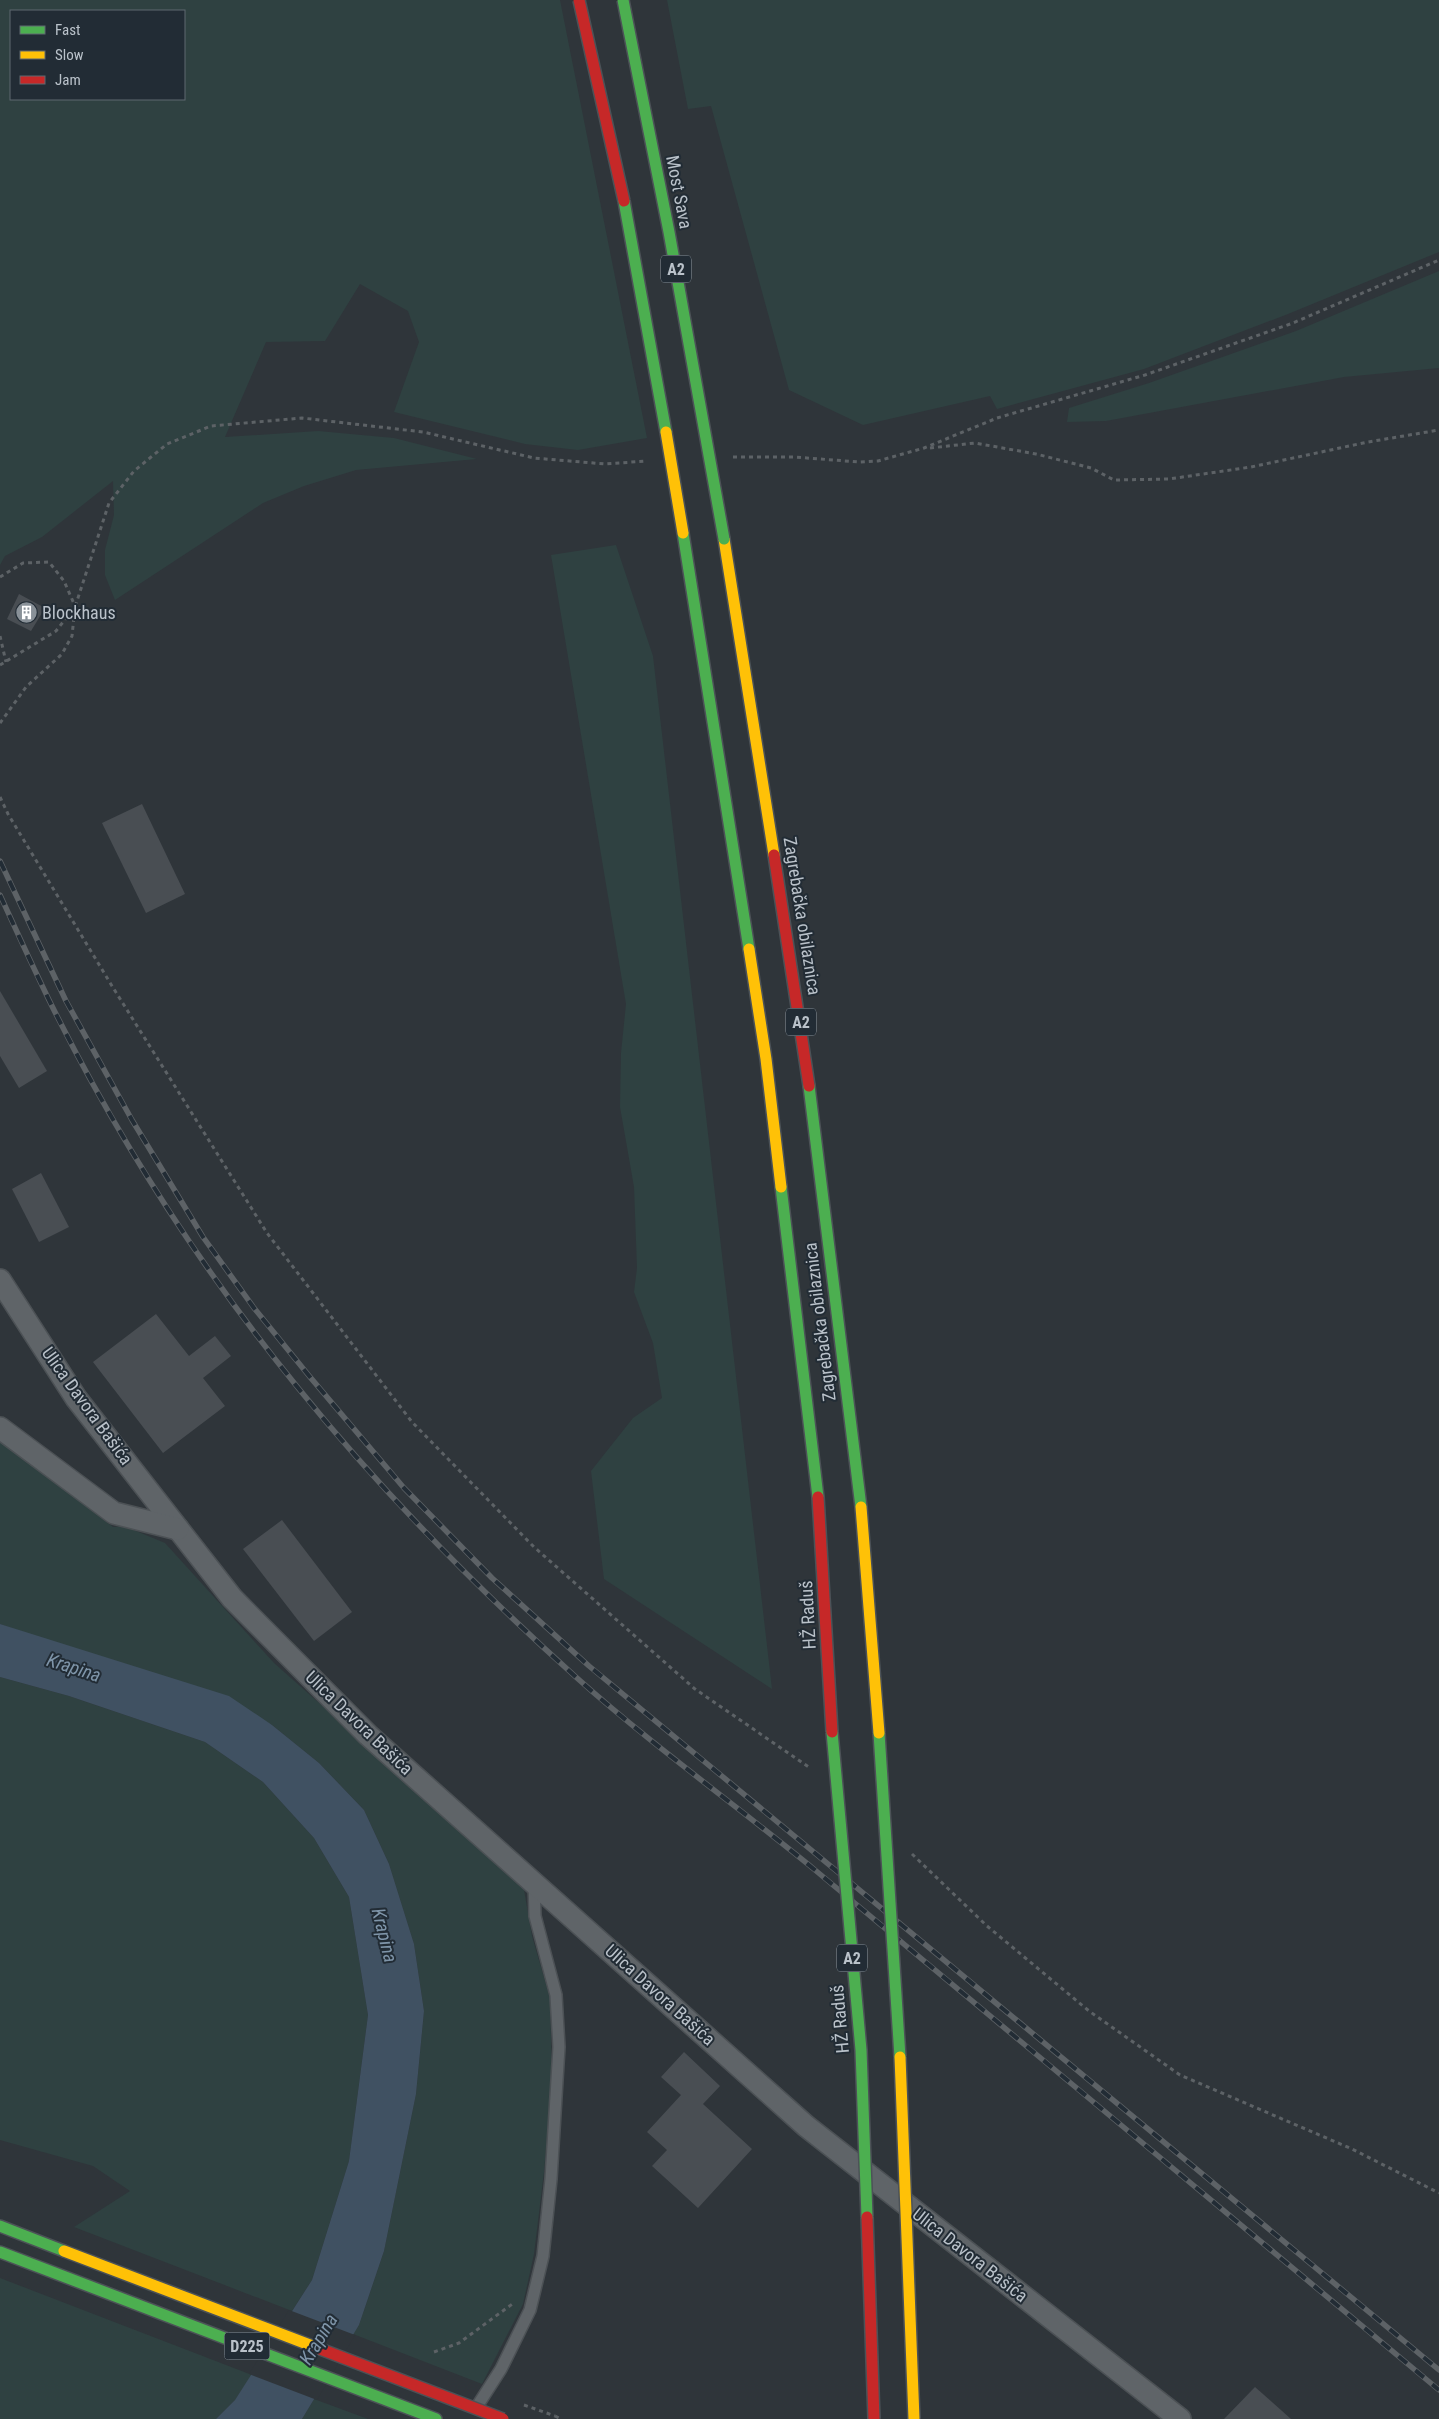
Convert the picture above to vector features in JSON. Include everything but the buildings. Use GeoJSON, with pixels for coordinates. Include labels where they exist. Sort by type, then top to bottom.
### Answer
{"type":"FeatureCollection","features":[{"type":"Feature","properties":{"kind":"main road","name":"Zagrebačka obilaznica"},"geometry":{"type":"LineString","coordinates":[[580,0],[631,231],[683,533],[766,1059],[818,1497]]}},
{"type":"Feature","properties":{"kind":"main road","name":"Most Sava"},"geometry":{"type":"LineString","coordinates":[[623,0],[669,232],[724,539]]}},
{"type":"Feature","properties":{"kind":"main road","name":"Zagrebačka obilaznica"},"geometry":{"type":"LineString","coordinates":[[724,539],[804,1044],[861,1507],[897,1979],[912,2295],[914,2419]]}},
{"type":"Feature","properties":{"kind":"main road","name":"HŽ Raduš"},"geometry":{"type":"LineString","coordinates":[[818,1497],[832,1734],[861,2050],[874,2419]]}},
{"type":"Feature","properties":{"kind":"main road","name":"D225"},"geometry":{"type":"LineString","coordinates":[[0,2226],[503,2419]]}},
{"type":"Feature","properties":{"kind":"main road","name":"D225"},"geometry":{"type":"LineString","coordinates":[[0,2252],[436,2419]]}},
{"type":"Feature","properties":{"kind":"street","name":"Ulica Davora Bašića"},"geometry":{"type":"LineString","coordinates":[[0,1280],[76,1398],[232,1598],[368,1735],[806,2126],[1180,2419]]}},
{"type":"Feature","properties":{"kind":"street"},"geometry":{"type":"LineString","coordinates":[[0,1428],[114,1513],[178,1529]]}},
{"type":"Feature","properties":{"kind":"lane"},"geometry":{"type":"LineString","coordinates":[[469,2419],[501,2369],[530,2310],[543,2256],[551,2179],[560,2047],[556,1995],[535,1916],[534,1882]]}},
{"type":"Feature","properties":{"kind":"path"},"geometry":{"type":"LineString","coordinates":[[924,448],[975,443],[1036,454],[1091,468],[1114,480],[1169,479],[1251,467],[1368,442],[1439,430]]}},
{"type":"Feature","properties":{"kind":"path"},"geometry":{"type":"LineString","coordinates":[[0,576],[23,563],[49,562],[64,581],[75,607],[72,636],[62,654],[26,687],[0,723]]}},
{"type":"Feature","properties":{"kind":"path"},"geometry":{"type":"LineString","coordinates":[[0,665],[56,632],[75,607]]}},
{"type":"Feature","properties":{"kind":"path"},"geometry":{"type":"LineString","coordinates":[[0,636],[6,662]]}},
{"type":"Feature","properties":{"kind":"path"},"geometry":{"type":"LineString","coordinates":[[0,797],[8,814],[112,986],[267,1233],[412,1422],[534,1547],[695,1690],[814,1771]]}},
{"type":"Feature","properties":{"kind":"path"},"geometry":{"type":"LineString","coordinates":[[910,1852],[987,1926],[1082,2004],[1180,2076],[1352,2149],[1439,2193]]}},
{"type":"Feature","properties":{"kind":"path"},"geometry":{"type":"LineString","coordinates":[[434,2352],[459,2343],[536,2286]]}},
{"type":"Feature","properties":{"kind":"path"},"geometry":{"type":"LineString","coordinates":[[555,2416],[562,2419]]}},
{"type":"Feature","properties":{"kind":"shaded area"},"geometry":{"type":"Polygon","coordinates":[[[0,0],[560,0],[647,438],[578,450],[525,444],[394,412],[419,342],[408,311],[360,284],[325,341],[266,342],[225,437],[318,431],[394,438],[477,459],[356,470],[304,486],[263,503],[115,600],[105,575],[105,550],[114,515],[113,481],[42,537],[5,556],[0,565],[0,0]]]}},
{"type":"Feature","properties":{"kind":"shaded area"},"geometry":{"type":"Polygon","coordinates":[[[667,0],[1439,0],[1439,252],[1288,314],[1144,369],[997,409],[990,396],[863,425],[789,390],[711,106],[688,109],[667,0]]]}},
{"type":"Feature","properties":{"kind":"shaded area"},"geometry":{"type":"Polygon","coordinates":[[[1439,271],[1439,368],[1344,377],[1106,421],[1067,422],[1069,408],[1149,383],[1296,331],[1439,271]]]}},
{"type":"Feature","properties":{"kind":"shaded area"},"geometry":{"type":"Polygon","coordinates":[[[616,545],[653,656],[772,1689],[604,1579],[591,1471],[633,1418],[662,1398],[653,1343],[634,1292],[637,1268],[634,1187],[620,1107],[621,1053],[626,1004],[551,555],[616,545]]]}},
{"type":"Feature","properties":{"kind":"shaded area"},"geometry":{"type":"Polygon","coordinates":[[[0,1437],[113,1527],[124,1526],[165,1543],[274,1663],[523,1884],[532,1936],[550,1998],[552,2074],[544,2172],[534,2254],[523,2304],[482,2384],[353,2334],[359,2325],[384,2251],[416,2094],[424,2011],[414,1944],[389,1864],[364,1810],[319,1763],[272,1725],[0,1624],[0,1437]]]}},
{"type":"Feature","properties":{"kind":"shaded area"},"geometry":{"type":"Polygon","coordinates":[[[0,1677],[69,1696],[205,1742],[263,1782],[314,1838],[349,1897],[368,2015],[349,2161],[312,2280],[292,2311],[74,2227],[130,2191],[93,2166],[0,2140],[0,1677]]]}},
{"type":"Feature","properties":{"kind":"shaded area"},"geometry":{"type":"Polygon","coordinates":[[[0,2278],[252,2375],[235,2400],[216,2419],[0,2419],[0,2278]]]}},
{"type":"Feature","properties":{"kind":"shaded area"},"geometry":{"type":"Polygon","coordinates":[[[314,2399],[368,2419],[302,2419],[314,2399]]]}},
{"type":"Feature","properties":{"kind":"water","name":"Krapina"},"geometry":{"type":"Polygon","coordinates":[[[0,1624],[229,1696],[272,1725],[319,1763],[364,1810],[389,1864],[414,1944],[424,2011],[416,2094],[384,2251],[359,2325],[302,2419],[216,2419],[235,2400],[312,2280],[349,2161],[368,2015],[349,1897],[314,1838],[263,1782],[205,1742],[69,1696],[0,1677],[0,1624]]]}},
{"type":"Feature","properties":{"kind":"pier"},"geometry":{"type":"Polygon","coordinates":[[[289,2310],[355,2335],[317,2400],[249,2374],[289,2310]]]}},
{"type":"Feature","properties":{"kind":"railway"},"geometry":{"type":"LineString","coordinates":[[0,861],[66,1001],[132,1120],[203,1237],[254,1308],[404,1488],[492,1578],[589,1666],[1439,2370]]}},
{"type":"Feature","properties":{"kind":"railway"},"geometry":{"type":"LineString","coordinates":[[0,895],[49,1000],[103,1102],[163,1202],[195,1250],[263,1344],[299,1389],[364,1466],[432,1539],[540,1644],[606,1703],[815,1870],[1439,2390]]}},
{"type":"Feature","properties":{"kind":"traffic: fast"},"geometry":{"type":"LineString","coordinates":[[623,0],[669,232],[724,539]]}},
{"type":"Feature","properties":{"kind":"traffic: fast"},"geometry":{"type":"LineString","coordinates":[[624,201],[666,432]]}},
{"type":"Feature","properties":{"kind":"traffic: fast"},"geometry":{"type":"LineString","coordinates":[[683,533],[749,949]]}},
{"type":"Feature","properties":{"kind":"traffic: fast"},"geometry":{"type":"LineString","coordinates":[[809,1086],[861,1507]]}},
{"type":"Feature","properties":{"kind":"traffic: fast"},"geometry":{"type":"LineString","coordinates":[[781,1187],[818,1497]]}},
{"type":"Feature","properties":{"kind":"traffic: fast"},"geometry":{"type":"LineString","coordinates":[[832,1732],[861,2050],[867,2217]]}},
{"type":"Feature","properties":{"kind":"traffic: fast"},"geometry":{"type":"LineString","coordinates":[[879,1733],[900,2057]]}},
{"type":"Feature","properties":{"kind":"traffic: fast"},"geometry":{"type":"LineString","coordinates":[[0,2226],[64,2251]]}},
{"type":"Feature","properties":{"kind":"traffic: fast"},"geometry":{"type":"LineString","coordinates":[[0,2252],[436,2419]]}},
{"type":"Feature","properties":{"kind":"traffic: slow"},"geometry":{"type":"LineString","coordinates":[[666,432],[683,533]]}},
{"type":"Feature","properties":{"kind":"traffic: slow"},"geometry":{"type":"LineString","coordinates":[[724,539],[774,855]]}},
{"type":"Feature","properties":{"kind":"traffic: slow"},"geometry":{"type":"LineString","coordinates":[[749,949],[766,1059],[781,1187]]}},
{"type":"Feature","properties":{"kind":"traffic: slow"},"geometry":{"type":"LineString","coordinates":[[861,1507],[879,1733]]}},
{"type":"Feature","properties":{"kind":"traffic: slow"},"geometry":{"type":"LineString","coordinates":[[900,2057],[914,2419]]}},
{"type":"Feature","properties":{"kind":"traffic: slow"},"geometry":{"type":"LineString","coordinates":[[64,2251],[315,2347]]}},
{"type":"Feature","properties":{"kind":"traffic: jam"},"geometry":{"type":"LineString","coordinates":[[579,0],[624,201]]}},
{"type":"Feature","properties":{"kind":"traffic: jam"},"geometry":{"type":"LineString","coordinates":[[774,855],[809,1086]]}},
{"type":"Feature","properties":{"kind":"traffic: jam"},"geometry":{"type":"LineString","coordinates":[[818,1497],[832,1732]]}},
{"type":"Feature","properties":{"kind":"traffic: jam"},"geometry":{"type":"LineString","coordinates":[[867,2217],[874,2419]]}},
{"type":"Feature","properties":{"kind":"traffic: jam"},"geometry":{"type":"LineString","coordinates":[[315,2347],[503,2419]]}},
{"type":"Feature","properties":{"kind":"place","name":"Blockhaus"},"geometry":{"type":"Point","coordinates":[26,613]}}]}
